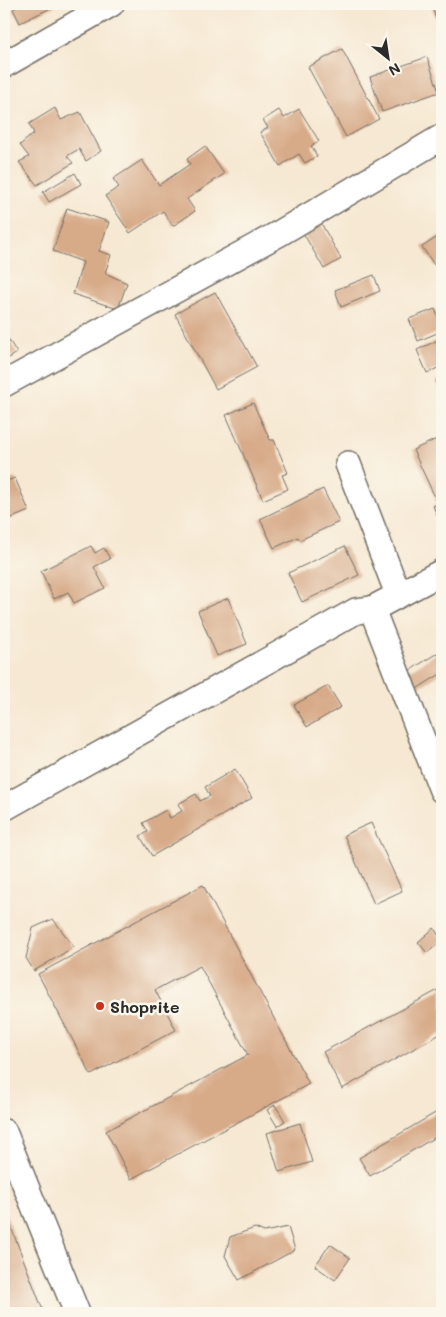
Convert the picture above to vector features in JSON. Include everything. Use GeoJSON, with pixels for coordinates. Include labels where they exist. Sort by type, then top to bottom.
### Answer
{"type":"FeatureCollection","features":[{"type":"Feature","properties":{"kind":"street"},"geometry":{"type":"LineString","coordinates":[[4,65],[110,4]]}},
{"type":"Feature","properties":{"kind":"street"},"geometry":{"type":"LineString","coordinates":[[4,384],[280,233],[442,137]]}},
{"type":"Feature","properties":{"kind":"street"},"geometry":{"type":"LineString","coordinates":[[348,464],[398,594]]}},
{"type":"Feature","properties":{"kind":"street"},"geometry":{"type":"LineString","coordinates":[[4,808],[356,611],[372,609],[442,572]]}},
{"type":"Feature","properties":{"kind":"street"},"geometry":{"type":"LineString","coordinates":[[372,609],[442,790]]}},
{"type":"Feature","properties":{"kind":"street"},"geometry":{"type":"LineString","coordinates":[[4,1132],[77,1313]]}},
{"type":"Feature","properties":{"kind":"building"},"geometry":{"type":"Polygon","coordinates":[[[23,4],[59,4],[20,23],[13,9],[23,4]]]}},
{"type":"Feature","properties":{"kind":"building"},"geometry":{"type":"Polygon","coordinates":[[[431,4],[442,4],[442,17],[436,19],[431,4]]]}},
{"type":"Feature","properties":{"kind":"building"},"geometry":{"type":"Polygon","coordinates":[[[342,49],[379,119],[346,137],[308,67],[342,49]]]}},
{"type":"Feature","properties":{"kind":"building"},"geometry":{"type":"Polygon","coordinates":[[[427,57],[439,92],[382,112],[370,77],[427,57]]]}},
{"type":"Feature","properties":{"kind":"building"},"geometry":{"type":"Polygon","coordinates":[[[55,108],[61,120],[80,112],[101,151],[86,161],[79,149],[67,156],[73,163],[37,185],[19,162],[29,157],[20,145],[34,133],[29,124],[55,108]]]}},
{"type":"Feature","properties":{"kind":"building"},"geometry":{"type":"Polygon","coordinates":[[[299,109],[319,141],[311,146],[317,156],[305,163],[299,154],[280,166],[260,132],[268,128],[263,120],[279,110],[284,118],[299,109]]]}},
{"type":"Feature","properties":{"kind":"building"},"geometry":{"type":"Polygon","coordinates":[[[205,146],[224,174],[187,199],[195,211],[173,226],[163,211],[130,233],[105,196],[119,187],[113,179],[142,160],[159,185],[190,164],[187,159],[205,146]]]}},
{"type":"Feature","properties":{"kind":"building"},"geometry":{"type":"Polygon","coordinates":[[[75,173],[81,184],[49,202],[43,192],[75,173]]]}},
{"type":"Feature","properties":{"kind":"building"},"geometry":{"type":"Polygon","coordinates":[[[67,208],[109,222],[99,251],[111,255],[105,273],[127,283],[118,309],[73,294],[83,262],[53,251],[67,208]]]}},
{"type":"Feature","properties":{"kind":"building"},"geometry":{"type":"Polygon","coordinates":[[[316,214],[341,259],[324,269],[298,224],[316,214]]]}},
{"type":"Feature","properties":{"kind":"building"},"geometry":{"type":"Polygon","coordinates":[[[442,234],[442,261],[435,266],[422,247],[442,234]]]}},
{"type":"Feature","properties":{"kind":"building"},"geometry":{"type":"Polygon","coordinates":[[[374,275],[380,291],[341,307],[335,290],[374,275]]]}},
{"type":"Feature","properties":{"kind":"building"},"geometry":{"type":"Polygon","coordinates":[[[215,292],[257,367],[216,389],[175,314],[215,292]]]}},
{"type":"Feature","properties":{"kind":"building"},"geometry":{"type":"Polygon","coordinates":[[[435,309],[440,322],[442,321],[442,331],[418,341],[409,319],[435,309]]]}},
{"type":"Feature","properties":{"kind":"building"},"geometry":{"type":"Polygon","coordinates":[[[4,332],[17,353],[4,361],[4,332]]]}},
{"type":"Feature","properties":{"kind":"building"},"geometry":{"type":"Polygon","coordinates":[[[442,338],[442,366],[427,373],[417,350],[442,338]]]}},
{"type":"Feature","properties":{"kind":"building"},"geometry":{"type":"Polygon","coordinates":[[[442,378],[442,393],[436,381],[442,378]]]}},
{"type":"Feature","properties":{"kind":"building"},"geometry":{"type":"Polygon","coordinates":[[[253,403],[270,440],[274,440],[288,473],[282,475],[288,489],[263,500],[226,415],[253,403]]]}},
{"type":"Feature","properties":{"kind":"building"},"geometry":{"type":"Polygon","coordinates":[[[441,437],[442,527],[433,506],[438,504],[413,450],[441,437]]]}},
{"type":"Feature","properties":{"kind":"building"},"geometry":{"type":"Polygon","coordinates":[[[15,478],[29,511],[7,520],[4,511],[4,482],[15,478]]]}},
{"type":"Feature","properties":{"kind":"building"},"geometry":{"type":"Polygon","coordinates":[[[323,489],[339,522],[300,540],[298,537],[274,548],[260,519],[323,489]]]}},
{"type":"Feature","properties":{"kind":"building"},"geometry":{"type":"Polygon","coordinates":[[[91,546],[95,553],[104,548],[110,559],[94,567],[105,588],[74,603],[68,592],[54,599],[41,571],[91,546]]]}},
{"type":"Feature","properties":{"kind":"building"},"geometry":{"type":"Polygon","coordinates":[[[345,546],[359,575],[302,602],[288,573],[345,546]]]}},
{"type":"Feature","properties":{"kind":"building"},"geometry":{"type":"Polygon","coordinates":[[[228,598],[247,644],[217,656],[198,611],[228,598]]]}},
{"type":"Feature","properties":{"kind":"building"},"geometry":{"type":"Polygon","coordinates":[[[442,650],[442,673],[410,693],[401,676],[442,650]]]}},
{"type":"Feature","properties":{"kind":"building"},"geometry":{"type":"Polygon","coordinates":[[[328,686],[341,707],[307,727],[294,705],[328,686]]]}},
{"type":"Feature","properties":{"kind":"building"},"geometry":{"type":"Polygon","coordinates":[[[235,769],[252,798],[152,856],[140,836],[148,832],[143,823],[166,810],[170,818],[182,811],[178,804],[196,794],[200,801],[210,796],[205,787],[235,769]]]}},
{"type":"Feature","properties":{"kind":"building"},"geometry":{"type":"Polygon","coordinates":[[[371,823],[402,891],[374,904],[344,835],[371,823]]]}},
{"type":"Feature","properties":{"kind":"building"},"geometry":{"type":"Polygon","coordinates":[[[203,885],[309,1084],[131,1179],[106,1131],[248,1055],[200,966],[155,990],[176,1030],[91,1075],[38,974],[203,885]]]}},
{"type":"Feature","properties":{"kind":"building"},"geometry":{"type":"Polygon","coordinates":[[[53,919],[74,947],[34,971],[26,958],[33,928],[53,919]]]}},
{"type":"Feature","properties":{"kind":"building"},"geometry":{"type":"Polygon","coordinates":[[[434,928],[442,941],[427,953],[418,942],[434,928]]]}},
{"type":"Feature","properties":{"kind":"building"},"geometry":{"type":"Polygon","coordinates":[[[442,988],[442,1033],[342,1089],[323,1052],[442,988]]]}},
{"type":"Feature","properties":{"kind":"building"},"geometry":{"type":"Polygon","coordinates":[[[275,1105],[285,1121],[277,1126],[267,1110],[275,1105]]]}},
{"type":"Feature","properties":{"kind":"building"},"geometry":{"type":"Polygon","coordinates":[[[442,1109],[442,1133],[370,1176],[359,1158],[442,1109]]]}},
{"type":"Feature","properties":{"kind":"building"},"geometry":{"type":"Polygon","coordinates":[[[300,1123],[312,1162],[279,1172],[267,1133],[300,1123]]]}},
{"type":"Feature","properties":{"kind":"building"},"geometry":{"type":"Polygon","coordinates":[[[4,1209],[44,1313],[4,1313],[4,1209]]]}},
{"type":"Feature","properties":{"kind":"building"},"geometry":{"type":"Polygon","coordinates":[[[288,1227],[295,1250],[239,1280],[225,1256],[230,1237],[255,1228],[264,1232],[288,1227]]]}},
{"type":"Feature","properties":{"kind":"building"},"geometry":{"type":"Polygon","coordinates":[[[330,1244],[350,1258],[335,1280],[315,1266],[330,1244]]]}},
{"type":"Feature","properties":{"kind":"place","name":"Shoprite"},"geometry":{"type":"Point","coordinates":[100,1006]}}]}
